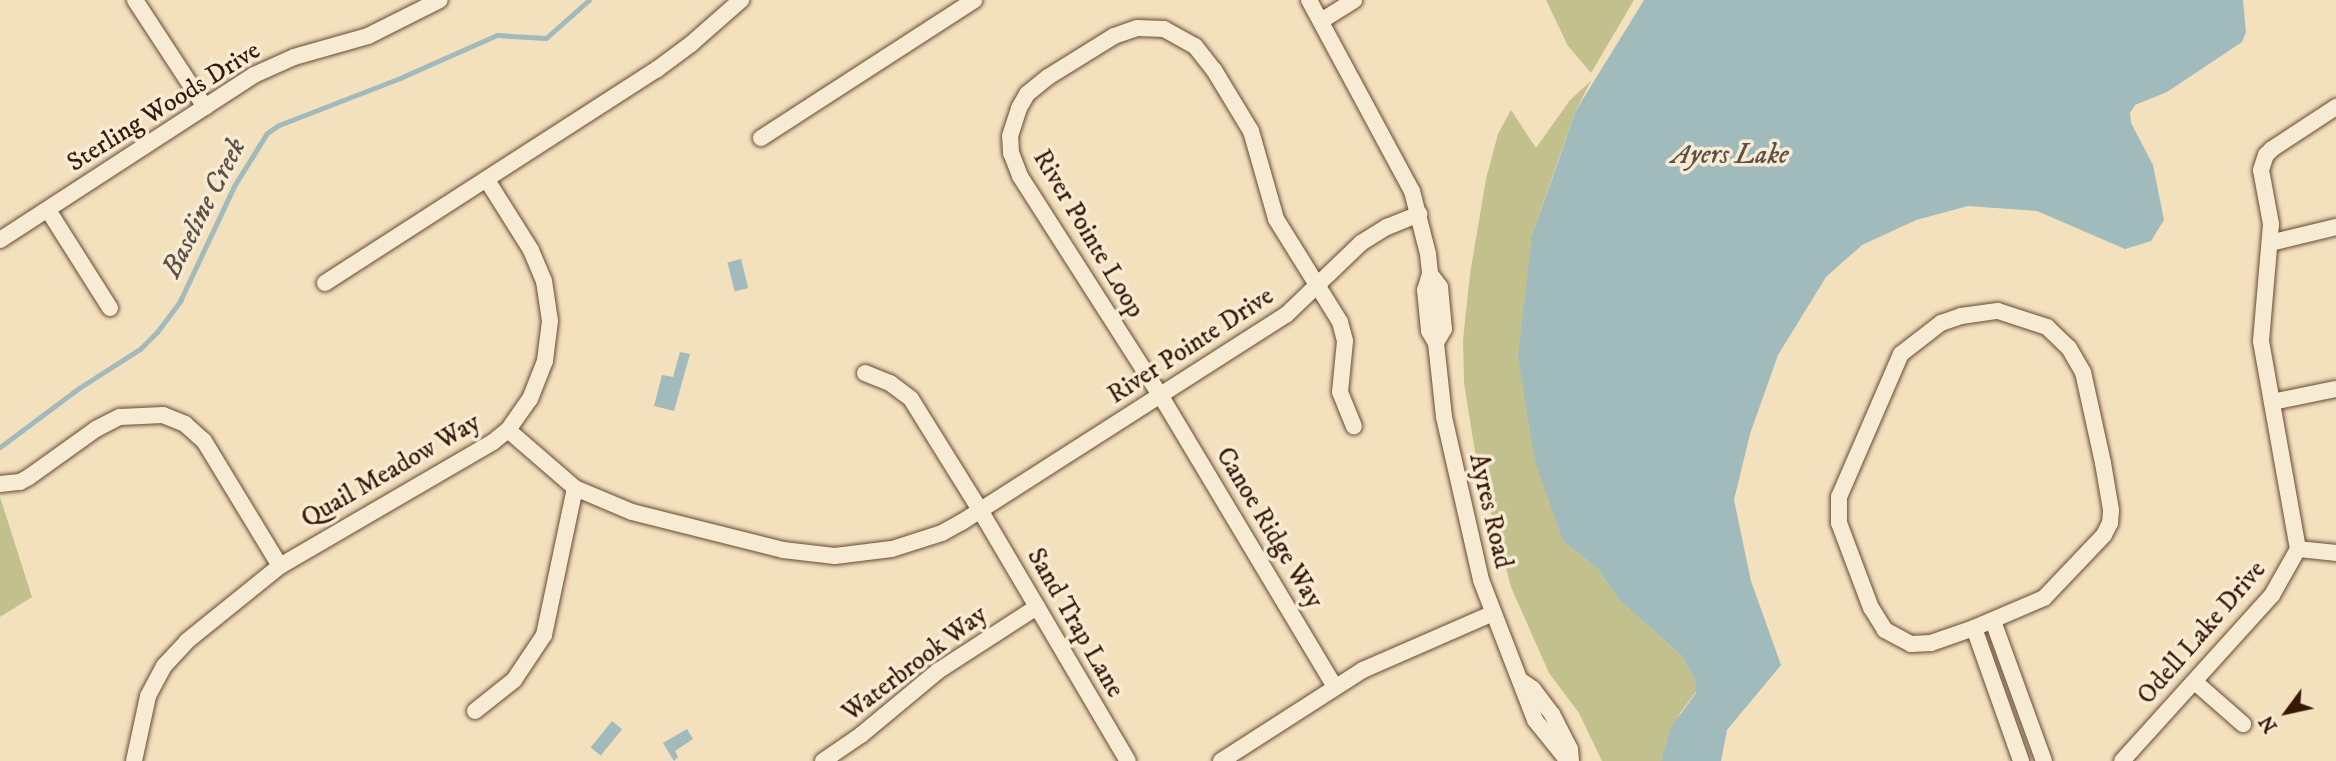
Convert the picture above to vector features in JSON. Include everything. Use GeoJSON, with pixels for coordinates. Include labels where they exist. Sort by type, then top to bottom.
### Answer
{"type":"FeatureCollection","features":[{"type":"Feature","properties":{"kind":"street"},"geometry":{"type":"LineString","coordinates":[[135,0],[205,107]]}},
{"type":"Feature","properties":{"kind":"street","name":"Sterling Woods Drive"},"geometry":{"type":"LineString","coordinates":[[0,240],[254,75],[294,57],[368,36],[440,0]]}},
{"type":"Feature","properties":{"kind":"street"},"geometry":{"type":"LineString","coordinates":[[325,282],[656,70],[691,44],[741,0]]}},
{"type":"Feature","properties":{"kind":"street"},"geometry":{"type":"LineString","coordinates":[[761,138],[974,0]]}},
{"type":"Feature","properties":{"kind":"street","name":"Ayres Road"},"geometry":{"type":"LineString","coordinates":[[1309,0],[1402,168],[1419,214],[1430,274],[1440,287],[1444,329],[1436,343],[1444,417],[1491,614],[1523,682],[1524,694],[1535,720],[1569,761]]}},
{"type":"Feature","properties":{"kind":"street"},"geometry":{"type":"LineString","coordinates":[[1321,21],[1354,0]]}},
{"type":"Feature","properties":{"kind":"street","name":"River Pointe Loop"},"geometry":{"type":"LineString","coordinates":[[1160,395],[1014,165],[1010,136],[1016,114],[1027,94],[1048,77],[1114,36],[1137,28],[1164,29],[1195,46],[1214,70],[1251,131],[1276,219],[1319,286],[1343,331],[1340,392],[1354,426]]}},
{"type":"Feature","properties":{"kind":"street","name":"Odell Lake Drive"},"geometry":{"type":"LineString","coordinates":[[2122,761],[2272,595],[2298,549],[2260,330],[2271,219],[2262,180],[2263,161],[2272,149],[2336,107]]}},
{"type":"Feature","properties":{"kind":"street","name":"Quail Meadow Way"},"geometry":{"type":"LineString","coordinates":[[134,761],[148,696],[164,666],[200,629],[279,566],[322,539],[466,461],[508,430],[530,399],[540,373],[550,321],[544,281],[531,250],[487,180]]}},
{"type":"Feature","properties":{"kind":"street"},"geometry":{"type":"LineString","coordinates":[[48,209],[110,308]]}},
{"type":"Feature","properties":{"kind":"street","name":"River Pointe Drive"},"geometry":{"type":"LineString","coordinates":[[508,430],[575,488],[632,512],[783,550],[835,556],[863,554],[916,542],[942,533],[981,510],[1286,315],[1361,243],[1387,227],[1419,214]]}},
{"type":"Feature","properties":{"kind":"street"},"geometry":{"type":"LineString","coordinates":[[2270,243],[2336,227]]}},
{"type":"Feature","properties":{"kind":"street"},"geometry":{"type":"LineString","coordinates":[[1998,311],[2047,327],[2077,359],[2087,382],[2111,517],[2104,535],[2049,596],[1974,628],[1921,644],[1902,642],[1885,630],[1871,608],[1851,556],[1839,523],[1837,505],[1901,354],[1941,323],[1961,316],[1998,311]]}},
{"type":"Feature","properties":{"kind":"street"},"geometry":{"type":"LineString","coordinates":[[865,373],[890,383],[911,399],[981,510]]}},
{"type":"Feature","properties":{"kind":"street"},"geometry":{"type":"LineString","coordinates":[[2272,402],[2336,388]]}},
{"type":"Feature","properties":{"kind":"street","name":"Canoe Ridge Way"},"geometry":{"type":"LineString","coordinates":[[1160,395],[1335,687]]}},
{"type":"Feature","properties":{"kind":"street"},"geometry":{"type":"LineString","coordinates":[[0,484],[20,482],[29,477],[96,429],[120,417],[163,415],[185,424],[204,441],[279,566]]}},
{"type":"Feature","properties":{"kind":"street"},"geometry":{"type":"LineString","coordinates":[[475,711],[514,680],[544,635],[575,488]]}},
{"type":"Feature","properties":{"kind":"street","name":"Sand Trap Lane"},"geometry":{"type":"LineString","coordinates":[[981,510],[1128,761]]}},
{"type":"Feature","properties":{"kind":"street"},"geometry":{"type":"LineString","coordinates":[[2298,549],[2336,553]]}},
{"type":"Feature","properties":{"kind":"street","name":"Waterbrook Way"},"geometry":{"type":"LineString","coordinates":[[823,761],[861,735],[928,678],[1037,607]]}},
{"type":"Feature","properties":{"kind":"street"},"geometry":{"type":"LineString","coordinates":[[1221,761],[1335,687],[1392,655],[1491,614]]}},
{"type":"Feature","properties":{"kind":"street"},"geometry":{"type":"LineString","coordinates":[[1993,621],[2043,761]]}},
{"type":"Feature","properties":{"kind":"street"},"geometry":{"type":"LineString","coordinates":[[1974,628],[2021,761]]}},
{"type":"Feature","properties":{"kind":"street"},"geometry":{"type":"LineString","coordinates":[[2195,682],[2243,724]]}},
{"type":"Feature","properties":{"kind":"shaded area"},"geometry":{"type":"Polygon","coordinates":[[[1546,0],[1634,0],[1591,73],[1568,46],[1546,0]]]}},
{"type":"Feature","properties":{"kind":"shaded area"},"geometry":{"type":"Polygon","coordinates":[[[1591,81],[1575,112],[1532,235],[1563,541],[1598,569],[1619,600],[1682,656],[1696,682],[1696,692],[1680,713],[1661,761],[1602,761],[1579,713],[1549,673],[1511,587],[1475,452],[1464,383],[1463,340],[1470,274],[1486,179],[1498,134],[1511,110],[1536,148],[1570,100],[1591,81]]]}},
{"type":"Feature","properties":{"kind":"shaded area"},"geometry":{"type":"Polygon","coordinates":[[[0,497],[32,597],[0,617],[0,497]]]}},
{"type":"Feature","properties":{"kind":"water","name":"Ayers Lake"},"geometry":{"type":"Polygon","coordinates":[[[1644,0],[2243,0],[2246,32],[2242,42],[2167,92],[2135,105],[2130,113],[2131,123],[2153,165],[2164,220],[2151,241],[2125,249],[2037,211],[1968,206],[1916,220],[1862,245],[1826,277],[1778,355],[1750,434],[1734,500],[1751,581],[1781,665],[1727,730],[1721,761],[1661,761],[1671,727],[1696,693],[1696,682],[1682,656],[1619,600],[1598,569],[1563,541],[1535,461],[1518,356],[1532,235],[1575,112],[1644,0]]]}},
{"type":"Feature","properties":{"kind":"water"},"geometry":{"type":"Polygon","coordinates":[[[741,259],[748,288],[735,291],[727,262],[741,259]]]}},
{"type":"Feature","properties":{"kind":"water"},"geometry":{"type":"Polygon","coordinates":[[[680,352],[690,354],[674,411],[654,406],[662,375],[673,377],[680,352]]]}},
{"type":"Feature","properties":{"kind":"water"},"geometry":{"type":"Polygon","coordinates":[[[612,721],[622,729],[601,756],[591,747],[612,721]]]}},
{"type":"Feature","properties":{"kind":"water"},"geometry":{"type":"Polygon","coordinates":[[[687,729],[693,739],[675,751],[678,757],[674,761],[663,743],[687,729]]]}},
{"type":"Feature","properties":{"kind":"waterway","name":"Baseline Creek"},"geometry":{"type":"LineString","coordinates":[[0,447],[79,388],[140,349],[157,332],[180,301],[234,186],[267,133],[279,125],[400,78],[497,35],[546,38],[589,0]]}}]}
